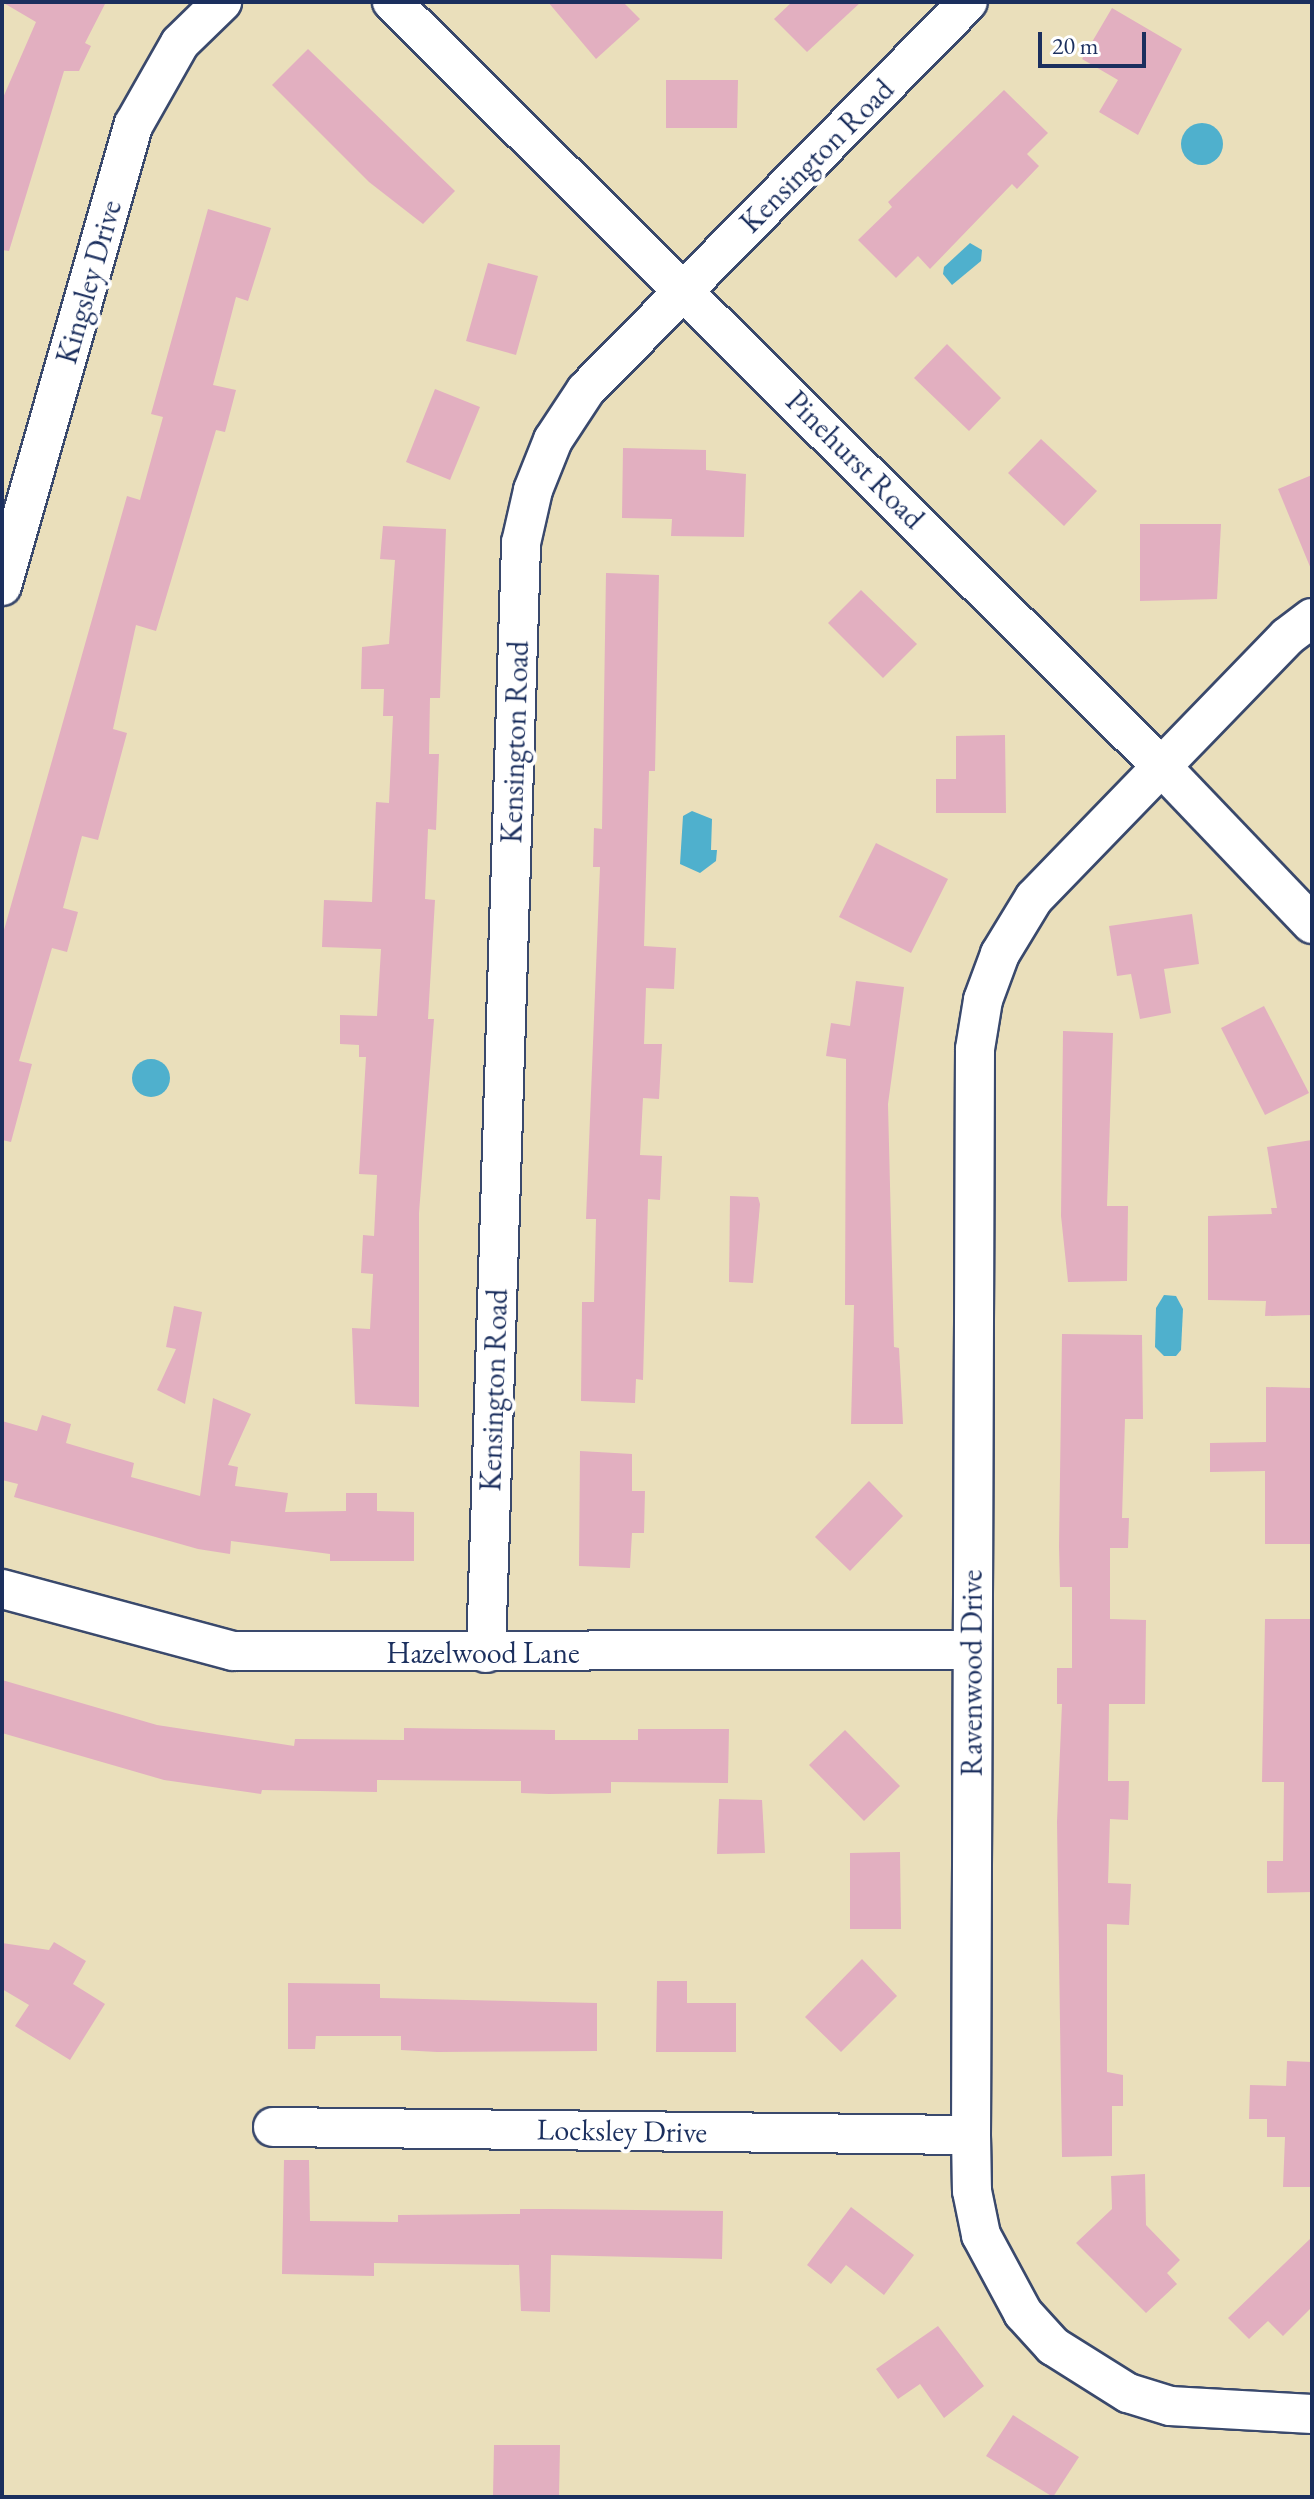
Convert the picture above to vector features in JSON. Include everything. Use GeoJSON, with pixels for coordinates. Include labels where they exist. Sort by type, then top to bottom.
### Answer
{"type":"FeatureCollection","features":[{"type":"Feature","properties":{"kind":"street","name":"Kingsley Drive"},"geometry":{"type":"LineString","coordinates":[[2,586],[134,124],[180,43],[222,2]]}},
{"type":"Feature","properties":{"kind":"street","name":"Pinehurst Road"},"geometry":{"type":"LineString","coordinates":[[392,2],[1162,767],[1312,924]]}},
{"type":"Feature","properties":{"kind":"street","name":"Kensington Road"},"geometry":{"type":"LineString","coordinates":[[486,1653],[521,543],[533,490],[553,440],[586,390],[968,2]]}},
{"type":"Feature","properties":{"kind":"street","name":"Ravenwood Drive"},"geometry":{"type":"LineString","coordinates":[[1312,618],[1287,637],[1034,898],[1000,954],[983,1000],[975,1049],[971,1650],[971,2135],[972,2191],[981,2235],[1023,2313],[1053,2346],[1128,2393],[1170,2406],[1312,2414]]}},
{"type":"Feature","properties":{"kind":"street","name":"Hazelwood Lane"},"geometry":{"type":"LineString","coordinates":[[2,1589],[233,1651],[971,1650]]}},
{"type":"Feature","properties":{"kind":"street","name":"Locksley Drive"},"geometry":{"type":"LineString","coordinates":[[273,2127],[971,2135]]}},
{"type":"Feature","properties":{"kind":"water"},"geometry":{"type":"Polygon","coordinates":[[[1202,123],[1217,129],[1223,144],[1217,159],[1202,165],[1187,159],[1181,144],[1187,129],[1202,123]]]}},
{"type":"Feature","properties":{"kind":"water"},"geometry":{"type":"Polygon","coordinates":[[[970,243],[982,250],[981,261],[952,285],[943,274],[944,267],[970,243]]]}},
{"type":"Feature","properties":{"kind":"water"},"geometry":{"type":"Polygon","coordinates":[[[692,811],[712,819],[711,850],[717,850],[716,861],[700,873],[680,864],[683,816],[692,811]]]}},
{"type":"Feature","properties":{"kind":"water"},"geometry":{"type":"Polygon","coordinates":[[[151,1059],[165,1064],[170,1078],[165,1092],[151,1097],[137,1092],[132,1078],[137,1064],[151,1059]]]}},
{"type":"Feature","properties":{"kind":"water"},"geometry":{"type":"Polygon","coordinates":[[[1164,1295],[1176,1296],[1183,1309],[1181,1350],[1176,1356],[1164,1356],[1155,1347],[1156,1308],[1164,1295]]]}},
{"type":"Feature","properties":{"kind":"building"},"geometry":{"type":"Polygon","coordinates":[[[2,2],[106,2],[85,43],[91,46],[79,71],[64,71],[9,251],[2,250],[2,100],[36,22],[2,2]]]}},
{"type":"Feature","properties":{"kind":"building"},"geometry":{"type":"Polygon","coordinates":[[[548,2],[623,2],[640,19],[596,59],[548,2]]]}},
{"type":"Feature","properties":{"kind":"building"},"geometry":{"type":"Polygon","coordinates":[[[792,2],[861,2],[807,52],[774,19],[792,2]]]}},
{"type":"Feature","properties":{"kind":"building"},"geometry":{"type":"Polygon","coordinates":[[[1112,8],[1182,49],[1138,135],[1099,112],[1118,80],[1082,59],[1112,8]]]}},
{"type":"Feature","properties":{"kind":"building"},"geometry":{"type":"Polygon","coordinates":[[[308,49],[455,191],[423,224],[369,182],[272,85],[308,49]]]}},
{"type":"Feature","properties":{"kind":"building"},"geometry":{"type":"Polygon","coordinates":[[[666,80],[738,80],[737,128],[666,128],[666,80]]]}},
{"type":"Feature","properties":{"kind":"building"},"geometry":{"type":"Polygon","coordinates":[[[1004,90],[1048,133],[1027,154],[1039,166],[1017,189],[1012,184],[930,269],[918,256],[896,278],[858,240],[892,207],[888,202],[1004,90]]]}},
{"type":"Feature","properties":{"kind":"building"},"geometry":{"type":"Polygon","coordinates":[[[208,209],[271,228],[248,301],[236,297],[213,385],[236,390],[225,432],[216,430],[156,631],[136,625],[113,729],[127,733],[98,840],[82,836],[63,908],[78,912],[67,952],[52,948],[19,1061],[32,1064],[11,1142],[2,1140],[2,937],[127,496],[140,500],[163,417],[151,414],[208,209]]]}},
{"type":"Feature","properties":{"kind":"building"},"geometry":{"type":"Polygon","coordinates":[[[488,263],[538,276],[516,355],[466,341],[488,263]]]}},
{"type":"Feature","properties":{"kind":"building"},"geometry":{"type":"Polygon","coordinates":[[[947,344],[1001,398],[969,431],[914,378],[947,344]]]}},
{"type":"Feature","properties":{"kind":"building"},"geometry":{"type":"Polygon","coordinates":[[[435,389],[480,407],[450,480],[406,462],[435,389]]]}},
{"type":"Feature","properties":{"kind":"building"},"geometry":{"type":"Polygon","coordinates":[[[1041,439],[1097,491],[1064,526],[1008,473],[1041,439]]]}},
{"type":"Feature","properties":{"kind":"building"},"geometry":{"type":"Polygon","coordinates":[[[623,448],[706,450],[706,470],[746,474],[744,537],[671,536],[672,519],[622,518],[623,448]]]}},
{"type":"Feature","properties":{"kind":"building"},"geometry":{"type":"Polygon","coordinates":[[[1312,475],[1312,569],[1311,569],[1278,489],[1312,475]]]}},
{"type":"Feature","properties":{"kind":"building"},"geometry":{"type":"Polygon","coordinates":[[[1140,524],[1221,524],[1217,599],[1140,601],[1140,524]]]}},
{"type":"Feature","properties":{"kind":"building"},"geometry":{"type":"Polygon","coordinates":[[[383,526],[446,529],[440,698],[430,698],[429,754],[439,754],[436,830],[428,829],[425,899],[435,900],[428,1019],[434,1019],[419,1213],[419,1407],[355,1404],[352,1328],[370,1329],[373,1274],[361,1273],[363,1235],[374,1236],[377,1175],[359,1174],[366,1057],[359,1057],[359,1045],[340,1044],[340,1015],[377,1016],[381,949],[322,947],[324,900],[372,902],[376,802],[389,803],[393,716],[383,716],[384,689],[361,689],[362,647],[389,644],[395,560],[380,559],[383,526]]]}},
{"type":"Feature","properties":{"kind":"building"},"geometry":{"type":"Polygon","coordinates":[[[606,573],[659,575],[655,771],[649,771],[644,946],[676,948],[674,989],[646,988],[644,1044],[662,1044],[659,1099],[643,1098],[640,1155],[662,1156],[660,1200],[648,1199],[643,1380],[636,1379],[635,1403],[581,1401],[582,1302],[594,1302],[596,1219],[586,1219],[600,867],[593,867],[594,828],[602,829],[606,573]]]}},
{"type":"Feature","properties":{"kind":"building"},"geometry":{"type":"Polygon","coordinates":[[[861,590],[917,644],[883,678],[828,623],[861,590]]]}},
{"type":"Feature","properties":{"kind":"building"},"geometry":{"type":"Polygon","coordinates":[[[1005,735],[1006,813],[936,813],[936,779],[956,779],[956,736],[1005,735]]]}},
{"type":"Feature","properties":{"kind":"building"},"geometry":{"type":"Polygon","coordinates":[[[876,843],[948,879],[911,953],[839,917],[876,843]]]}},
{"type":"Feature","properties":{"kind":"building"},"geometry":{"type":"Polygon","coordinates":[[[1192,914],[1199,964],[1164,969],[1171,1013],[1140,1019],[1131,974],[1117,976],[1109,926],[1192,914]]]}},
{"type":"Feature","properties":{"kind":"building"},"geometry":{"type":"Polygon","coordinates":[[[856,981],[904,987],[888,1104],[894,1347],[899,1348],[903,1424],[851,1424],[854,1305],[845,1305],[846,1059],[826,1056],[831,1023],[850,1026],[856,981]]]}},
{"type":"Feature","properties":{"kind":"building"},"geometry":{"type":"Polygon","coordinates":[[[1264,1006],[1309,1093],[1265,1115],[1221,1028],[1264,1006]]]}},
{"type":"Feature","properties":{"kind":"building"},"geometry":{"type":"Polygon","coordinates":[[[1063,1031],[1113,1033],[1107,1206],[1128,1206],[1127,1281],[1068,1282],[1061,1216],[1063,1031]]]}},
{"type":"Feature","properties":{"kind":"building"},"geometry":{"type":"Polygon","coordinates":[[[1312,1140],[1312,1315],[1265,1316],[1266,1301],[1208,1300],[1208,1216],[1272,1214],[1271,1208],[1277,1208],[1267,1147],[1312,1140]]]}},
{"type":"Feature","properties":{"kind":"building"},"geometry":{"type":"Polygon","coordinates":[[[730,1196],[758,1197],[760,1204],[753,1283],[729,1282],[730,1196]]]}},
{"type":"Feature","properties":{"kind":"building"},"geometry":{"type":"Polygon","coordinates":[[[174,1306],[202,1312],[185,1404],[157,1390],[176,1349],[166,1347],[174,1306]]]}},
{"type":"Feature","properties":{"kind":"building"},"geometry":{"type":"Polygon","coordinates":[[[1062,1334],[1142,1335],[1143,1419],[1125,1419],[1122,1518],[1129,1518],[1128,1548],[1110,1548],[1110,1619],[1146,1620],[1145,1704],[1109,1704],[1108,1781],[1129,1781],[1128,1820],[1110,1819],[1108,1883],[1131,1884],[1129,1925],[1107,1924],[1107,2072],[1123,2075],[1123,2106],[1112,2106],[1112,2156],[1062,2157],[1057,1822],[1062,1704],[1057,1704],[1057,1668],[1072,1668],[1072,1587],[1060,1587],[1062,1334]]]}},
{"type":"Feature","properties":{"kind":"building"},"geometry":{"type":"Polygon","coordinates":[[[1266,1387],[1312,1388],[1312,1544],[1265,1544],[1265,1471],[1210,1472],[1210,1443],[1266,1442],[1266,1387]]]}},
{"type":"Feature","properties":{"kind":"building"},"geometry":{"type":"Polygon","coordinates":[[[213,1398],[251,1414],[228,1465],[238,1467],[235,1486],[288,1493],[285,1512],[346,1511],[346,1493],[377,1493],[377,1511],[414,1512],[414,1561],[330,1561],[330,1554],[231,1541],[230,1554],[198,1549],[14,1497],[18,1484],[2,1480],[2,1421],[37,1431],[42,1415],[71,1424],[66,1443],[134,1463],[131,1477],[200,1496],[213,1398]]]}},
{"type":"Feature","properties":{"kind":"building"},"geometry":{"type":"Polygon","coordinates":[[[580,1451],[632,1454],[632,1491],[645,1491],[644,1533],[632,1533],[630,1568],[579,1566],[580,1451]]]}},
{"type":"Feature","properties":{"kind":"building"},"geometry":{"type":"Polygon","coordinates":[[[869,1481],[903,1516],[850,1571],[815,1537],[869,1481]]]}},
{"type":"Feature","properties":{"kind":"building"},"geometry":{"type":"Polygon","coordinates":[[[1265,1619],[1312,1619],[1312,1892],[1267,1893],[1267,1861],[1283,1861],[1284,1782],[1262,1782],[1265,1619]]]}},
{"type":"Feature","properties":{"kind":"building"},"geometry":{"type":"Polygon","coordinates":[[[2,1680],[157,1725],[294,1746],[295,1739],[404,1740],[404,1728],[555,1730],[555,1740],[638,1740],[638,1729],[729,1729],[728,1783],[611,1782],[611,1793],[549,1794],[521,1793],[521,1781],[377,1780],[377,1792],[262,1790],[261,1794],[164,1780],[2,1733],[2,1680]]]}},
{"type":"Feature","properties":{"kind":"building"},"geometry":{"type":"Polygon","coordinates":[[[845,1730],[900,1786],[864,1821],[809,1765],[845,1730]]]}},
{"type":"Feature","properties":{"kind":"building"},"geometry":{"type":"Polygon","coordinates":[[[719,1799],[762,1800],[765,1853],[717,1854],[719,1799]]]}},
{"type":"Feature","properties":{"kind":"building"},"geometry":{"type":"Polygon","coordinates":[[[900,1852],[901,1929],[850,1929],[850,1853],[900,1852]]]}},
{"type":"Feature","properties":{"kind":"building"},"geometry":{"type":"Polygon","coordinates":[[[54,1942],[86,1961],[73,1984],[105,2004],[70,2060],[15,2026],[29,2005],[2,1989],[2,1943],[49,1950],[54,1942]]]}},
{"type":"Feature","properties":{"kind":"building"},"geometry":{"type":"Polygon","coordinates":[[[862,1959],[897,1996],[841,2052],[805,2017],[862,1959]]]}},
{"type":"Feature","properties":{"kind":"building"},"geometry":{"type":"Polygon","coordinates":[[[657,1981],[687,1981],[687,2003],[736,2003],[736,2052],[656,2052],[657,1981]]]}},
{"type":"Feature","properties":{"kind":"building"},"geometry":{"type":"Polygon","coordinates":[[[288,1983],[380,1984],[380,1998],[597,2003],[597,2051],[401,2050],[401,2036],[316,2036],[315,2049],[288,2049],[288,1983]]]}},
{"type":"Feature","properties":{"kind":"building"},"geometry":{"type":"Polygon","coordinates":[[[1287,2061],[1312,2062],[1312,2187],[1283,2187],[1285,2137],[1267,2137],[1267,2119],[1249,2119],[1250,2085],[1286,2086],[1287,2061]]]}},
{"type":"Feature","properties":{"kind":"building"},"geometry":{"type":"Polygon","coordinates":[[[284,2160],[309,2160],[310,2221],[398,2222],[398,2215],[520,2214],[520,2209],[723,2211],[722,2259],[551,2255],[550,2312],[521,2311],[519,2265],[374,2263],[374,2276],[282,2274],[284,2160]]]}},
{"type":"Feature","properties":{"kind":"building"},"geometry":{"type":"Polygon","coordinates":[[[1145,2174],[1146,2225],[1180,2260],[1167,2273],[1177,2284],[1146,2313],[1076,2243],[1112,2209],[1111,2176],[1145,2174]]]}},
{"type":"Feature","properties":{"kind":"building"},"geometry":{"type":"Polygon","coordinates":[[[851,2207],[914,2255],[884,2295],[846,2265],[831,2284],[807,2265],[851,2207]]]}},
{"type":"Feature","properties":{"kind":"building"},"geometry":{"type":"Polygon","coordinates":[[[1312,2237],[1312,2307],[1283,2336],[1268,2321],[1249,2339],[1228,2318],[1312,2237]]]}},
{"type":"Feature","properties":{"kind":"building"},"geometry":{"type":"Polygon","coordinates":[[[938,2326],[984,2386],[944,2418],[920,2384],[898,2399],[876,2369],[938,2326]]]}},
{"type":"Feature","properties":{"kind":"building"},"geometry":{"type":"Polygon","coordinates":[[[1013,2415],[1079,2457],[1053,2497],[986,2456],[1013,2415]]]}},
{"type":"Feature","properties":{"kind":"building"},"geometry":{"type":"Polygon","coordinates":[[[494,2445],[560,2445],[559,2496],[493,2496],[494,2445]]]}}]}
